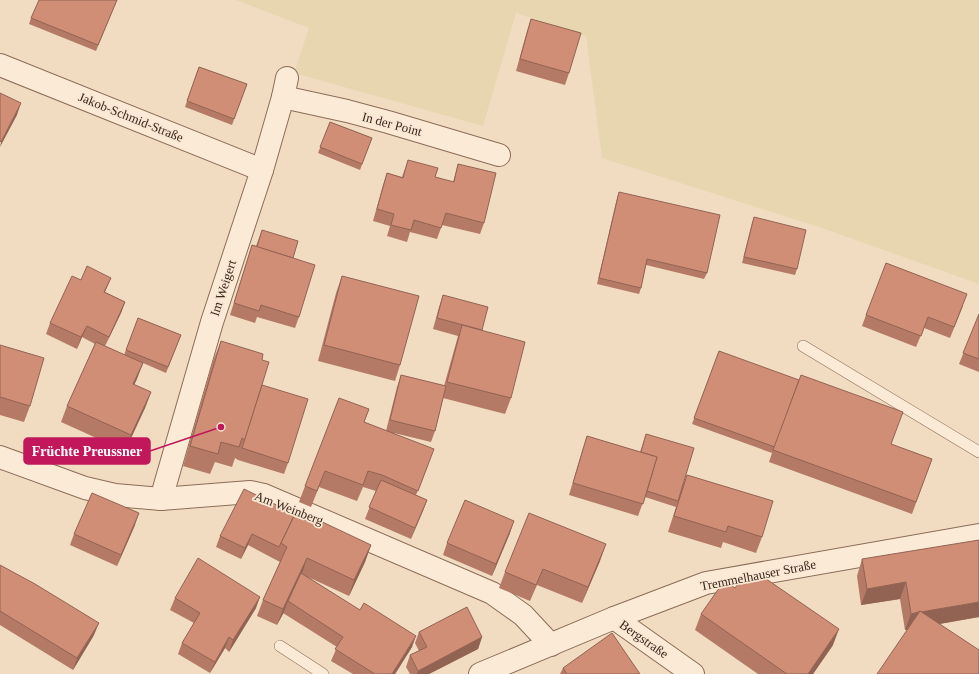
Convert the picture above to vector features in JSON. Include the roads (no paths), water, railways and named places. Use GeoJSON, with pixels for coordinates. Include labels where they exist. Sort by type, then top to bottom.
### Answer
{"type":"FeatureCollection","features":[{"type":"Feature","properties":{"kind":"street","name":"Jakob-Schmid-Straße"},"geometry":{"type":"LineString","coordinates":[[0,65],[262,170]]}},
{"type":"Feature","properties":{"kind":"street","name":"Im Weigert"},"geometry":{"type":"LineString","coordinates":[[161,499],[212,322],[262,170],[285,88]]}},
{"type":"Feature","properties":{"kind":"street","name":"In der Point"},"geometry":{"type":"LineString","coordinates":[[285,88],[347,112],[388,122],[499,155]]}},
{"type":"Feature","properties":{"kind":"street","name":"Am Weinberg"},"geometry":{"type":"LineString","coordinates":[[0,457],[85,488],[115,495],[161,499],[250,492],[264,495],[492,593],[524,615],[551,644]]}},
{"type":"Feature","properties":{"kind":"street","name":"Tremmelhauser Straße"},"geometry":{"type":"LineString","coordinates":[[480,674],[614,618],[706,583],[979,535]]}},
{"type":"Feature","properties":{"kind":"street","name":"Bergstraße"},"geometry":{"type":"LineString","coordinates":[[614,618],[693,674]]}},
{"type":"Feature","properties":{"kind":"lane"},"geometry":{"type":"LineString","coordinates":[[803,346],[979,452]]}},
{"type":"Feature","properties":{"kind":"lane"},"geometry":{"type":"LineString","coordinates":[[280,646],[323,674]]}},
{"type":"Feature","properties":{"kind":"place","name":"Früchte Preussner"},"geometry":{"type":"Point","coordinates":[221,427]}}]}
